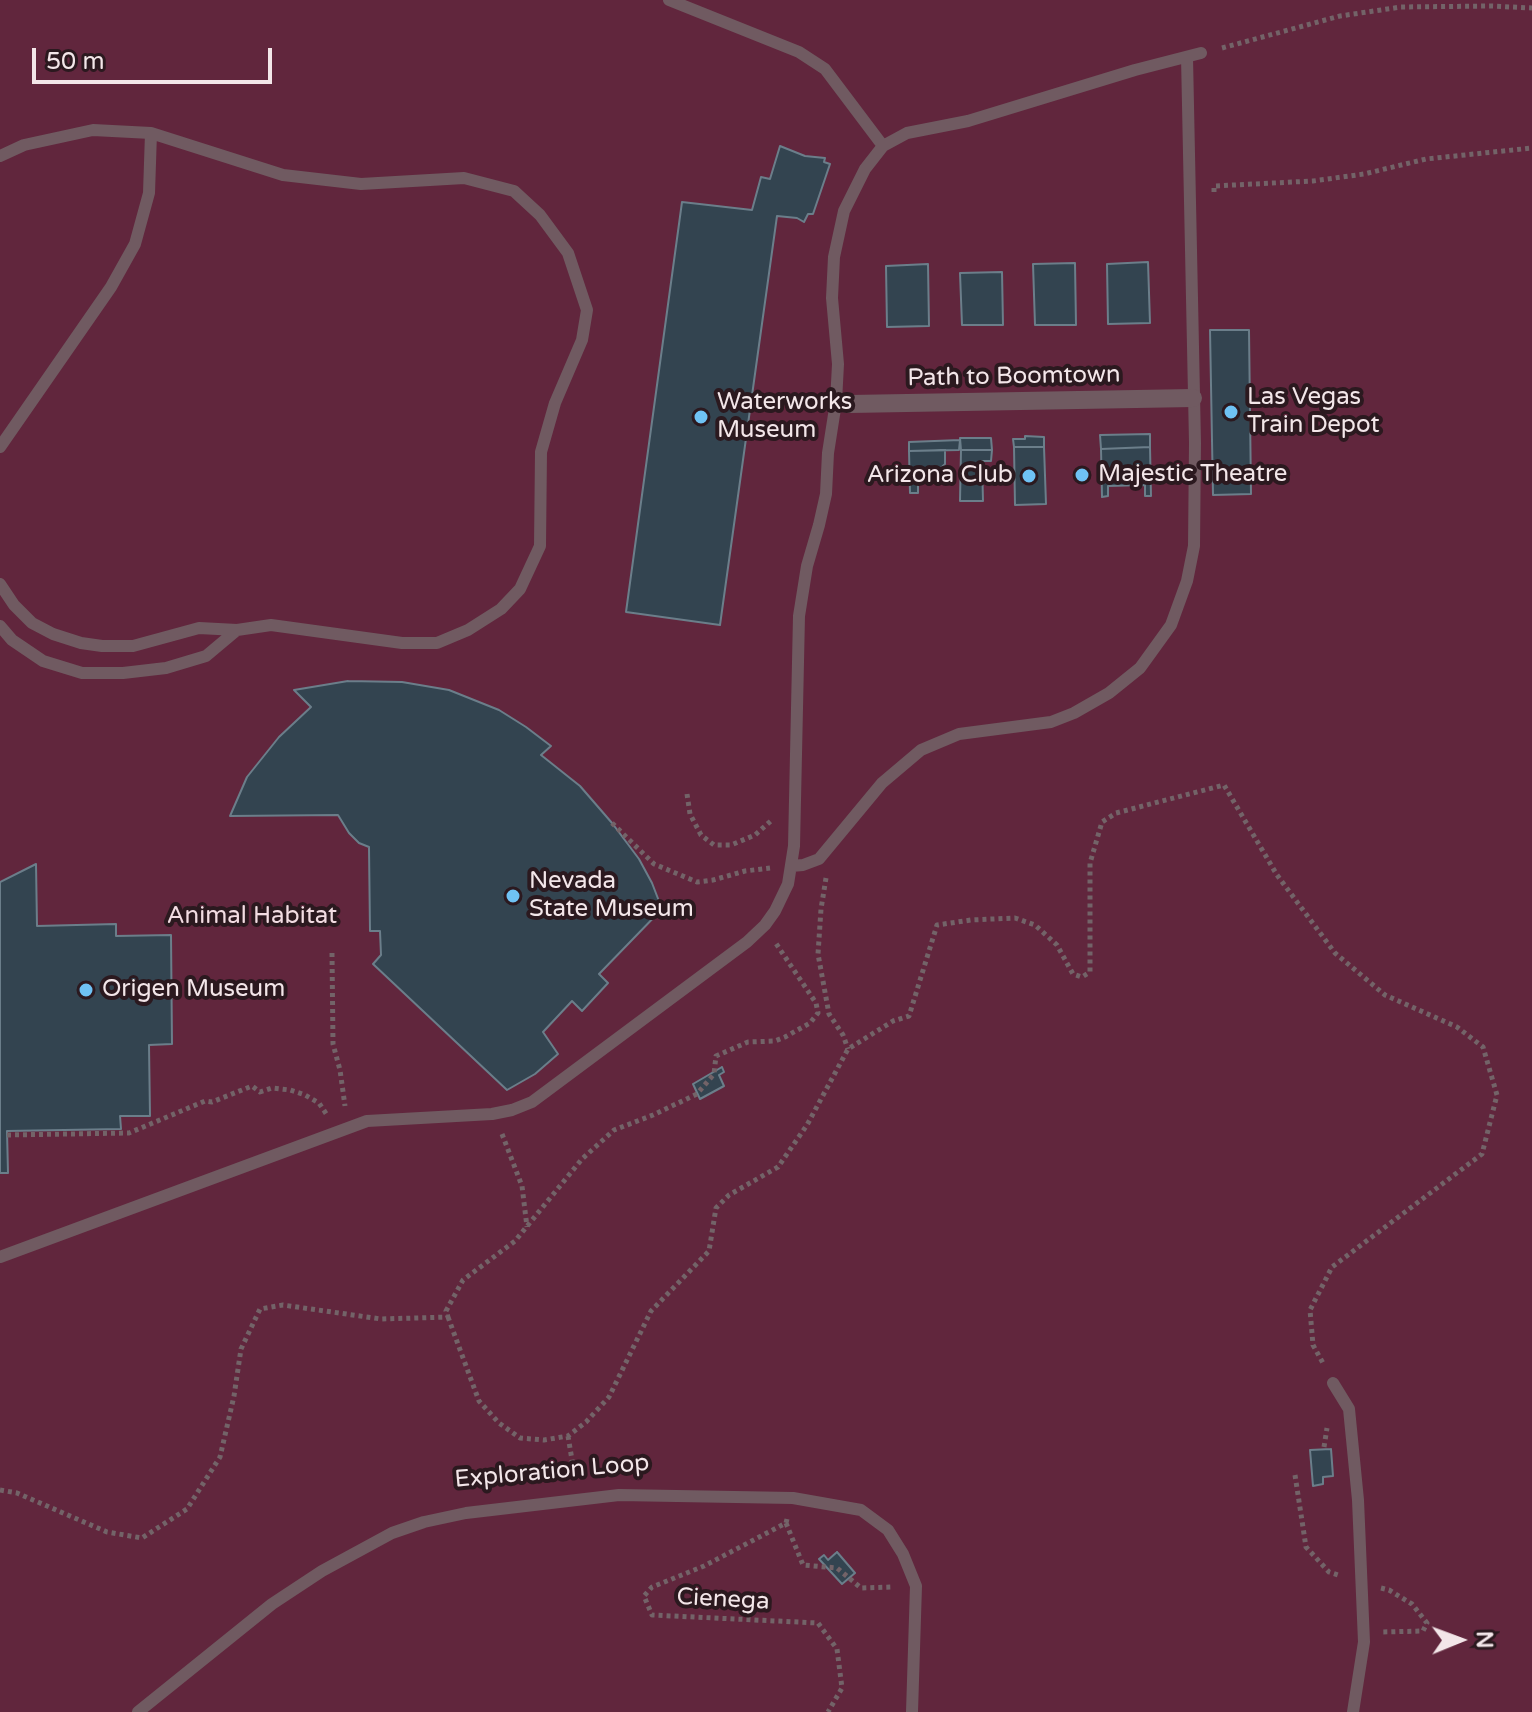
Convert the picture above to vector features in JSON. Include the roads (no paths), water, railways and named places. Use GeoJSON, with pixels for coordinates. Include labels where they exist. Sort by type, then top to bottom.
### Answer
{"type":"FeatureCollection","features":[{"type":"Feature","properties":{"kind":"street","name":"Path to Boomtown"},"geometry":{"type":"LineString","coordinates":[[836,402],[1193,398]]}},
{"type":"Feature","properties":{"kind":"lane"},"geometry":{"type":"LineString","coordinates":[[669,0],[799,52],[825,69],[883,146]]}},
{"type":"Feature","properties":{"kind":"lane"},"geometry":{"type":"LineString","coordinates":[[0,1257],[367,1121],[492,1114],[532,1102],[747,942],[765,925],[788,884],[794,846],[799,616],[807,566],[826,494],[828,453],[836,402],[838,364],[832,298],[834,257],[844,211],[865,169],[883,146],[907,133],[968,121],[1201,53]]}},
{"type":"Feature","properties":{"kind":"lane"},"geometry":{"type":"LineString","coordinates":[[791,866],[819,859],[882,783],[921,750],[959,734],[1051,722],[1074,713],[1109,693],[1140,668],[1171,625],[1187,581],[1194,546],[1195,443],[1187,57]]}},
{"type":"Feature","properties":{"kind":"lane"},"geometry":{"type":"LineString","coordinates":[[0,156],[24,145],[93,130],[151,133],[283,175],[361,184],[464,178],[514,191],[540,215],[568,253],[587,310],[582,340],[555,403],[541,452],[540,546],[520,589],[501,609],[468,630],[437,643],[402,643],[271,625],[237,630],[199,628],[133,646],[102,646],[53,634],[32,623],[14,605],[0,584]]}},
{"type":"Feature","properties":{"kind":"lane"},"geometry":{"type":"LineString","coordinates":[[0,447],[111,287],[135,244],[149,193],[151,133]]}},
{"type":"Feature","properties":{"kind":"lane"},"geometry":{"type":"LineString","coordinates":[[0,626],[12,640],[43,661],[82,673],[123,673],[166,668],[206,656],[237,630]]}},
{"type":"Feature","properties":{"kind":"lane"},"geometry":{"type":"LineString","coordinates":[[1333,1383],[1349,1409],[1358,1500],[1364,1642],[1353,1712]]}},
{"type":"Feature","properties":{"kind":"lane"},"geometry":{"type":"LineString","coordinates":[[138,1712],[272,1604],[322,1571],[392,1533],[466,1513],[619,1495],[793,1498],[861,1510],[888,1530],[903,1554],[916,1586],[912,1712]]}},
{"type":"Feature","properties":{"kind":"place","name":"Las Vegas Train Depot"},"geometry":{"type":"Point","coordinates":[1231,412]}},
{"type":"Feature","properties":{"kind":"place","name":"Waterworks Museum"},"geometry":{"type":"Point","coordinates":[701,417]}},
{"type":"Feature","properties":{"kind":"place","name":"Majestic Theatre"},"geometry":{"type":"Point","coordinates":[1082,475]}},
{"type":"Feature","properties":{"kind":"place","name":"Arizona Club"},"geometry":{"type":"Point","coordinates":[1029,476]}},
{"type":"Feature","properties":{"kind":"place","name":"Nevada State Museum"},"geometry":{"type":"Point","coordinates":[513,896]}},
{"type":"Feature","properties":{"kind":"place","name":"Origen Museum"},"geometry":{"type":"Point","coordinates":[86,990]}},
{"type":"Feature","properties":{"kind":"park label","name":"Animal Habitat"},"geometry":{"type":"Point","coordinates":[252,917]}}]}
